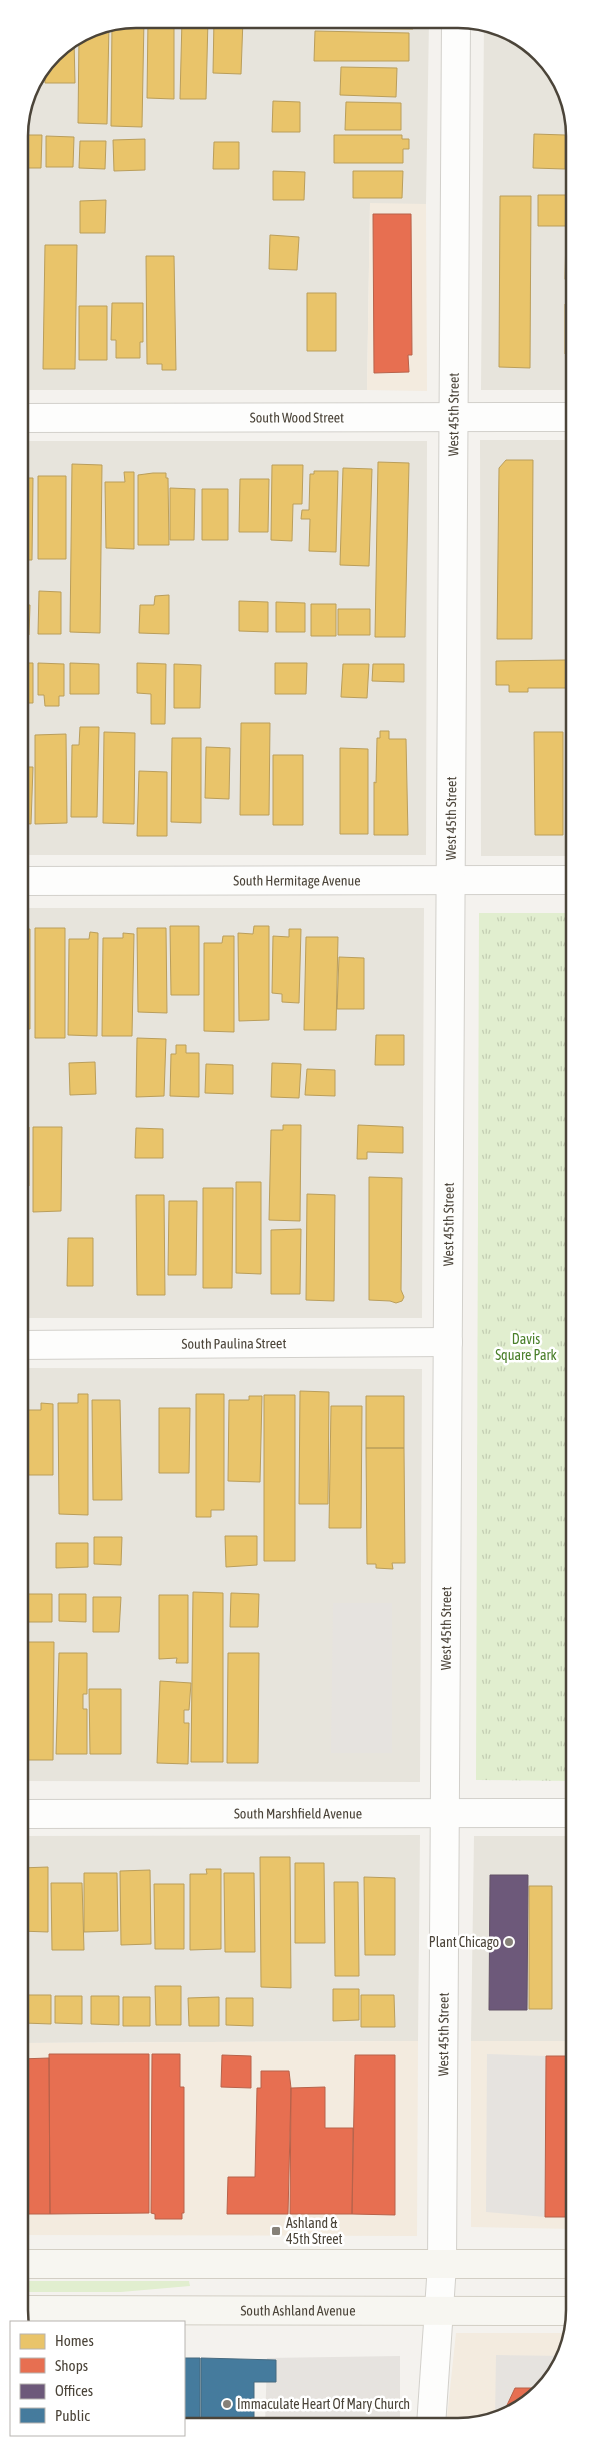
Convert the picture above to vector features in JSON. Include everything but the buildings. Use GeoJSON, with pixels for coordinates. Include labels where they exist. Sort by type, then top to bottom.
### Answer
{"type":"FeatureCollection","features":[{"type":"Feature","properties":{"kind":"main road"},"geometry":{"type":"LineString","coordinates":[[28,2264],[566,2264]]}},
{"type":"Feature","properties":{"kind":"main road","name":"South Ashland Avenue"},"geometry":{"type":"LineString","coordinates":[[28,2310],[566,2312]]}},
{"type":"Feature","properties":{"kind":"street","name":"West 45th Street"},"geometry":{"type":"LineString","coordinates":[[431,2418],[442,2265],[456,28]]}},
{"type":"Feature","properties":{"kind":"street","name":"South Wood Street"},"geometry":{"type":"LineString","coordinates":[[28,418],[566,417]]}},
{"type":"Feature","properties":{"kind":"street","name":"South Hermitage Avenue"},"geometry":{"type":"LineString","coordinates":[[28,881],[566,880]]}},
{"type":"Feature","properties":{"kind":"street","name":"South Paulina Street"},"geometry":{"type":"LineString","coordinates":[[28,1345],[448,1342]]}},
{"type":"Feature","properties":{"kind":"street","name":"South Marshfield Avenue"},"geometry":{"type":"LineString","coordinates":[[28,1814],[566,1813]]}},
{"type":"Feature","properties":{"kind":"shaded area"},"geometry":{"type":"Polygon","coordinates":[[[121,28],[429,28],[426,204],[370,204],[367,390],[28,390],[28,121],[33,101],[39,88],[46,75],[64,54],[81,42],[101,33],[121,28]]]}},
{"type":"Feature","properties":{"kind":"shaded area"},"geometry":{"type":"Polygon","coordinates":[[[484,31],[493,33],[519,46],[535,59],[548,75],[555,88],[561,101],[566,121],[566,390],[481,390],[484,31]]]}},
{"type":"Feature","properties":{"kind":"shaded area"},"geometry":{"type":"Polygon","coordinates":[[[370,203],[426,204],[427,391],[367,390],[370,203]]]}},
{"type":"Feature","properties":{"kind":"shaded area"},"geometry":{"type":"Polygon","coordinates":[[[480,440],[566,440],[566,856],[481,856],[480,440]]]}},
{"type":"Feature","properties":{"kind":"shaded area"},"geometry":{"type":"Polygon","coordinates":[[[28,441],[427,441],[426,855],[28,855],[28,441]]]}},
{"type":"Feature","properties":{"kind":"shaded area"},"geometry":{"type":"Polygon","coordinates":[[[28,908],[424,908],[422,1318],[28,1318],[28,908]]]}},
{"type":"Feature","properties":{"kind":"shaded area"},"geometry":{"type":"Polygon","coordinates":[[[28,1368],[422,1369],[420,1782],[28,1781],[28,1368]]]}},
{"type":"Feature","properties":{"kind":"shaded area"},"geometry":{"type":"Polygon","coordinates":[[[333,1603],[392,1603],[392,1753],[331,1753],[333,1603]]]}},
{"type":"Feature","properties":{"kind":"shaded area"},"geometry":{"type":"Polygon","coordinates":[[[420,1835],[418,2041],[28,2043],[28,1836],[420,1835]]]}},
{"type":"Feature","properties":{"kind":"shaded area"},"geometry":{"type":"Polygon","coordinates":[[[474,1836],[566,1836],[566,2041],[471,2041],[474,1836]]]}},
{"type":"Feature","properties":{"kind":"shaded area"},"geometry":{"type":"Polygon","coordinates":[[[418,2041],[417,2236],[28,2235],[28,2043],[418,2041]]]}},
{"type":"Feature","properties":{"kind":"shaded area"},"geometry":{"type":"Polygon","coordinates":[[[471,2041],[566,2041],[566,2229],[471,2227],[471,2041]]]}},
{"type":"Feature","properties":{"kind":"shaded area"},"geometry":{"type":"Polygon","coordinates":[[[487,2054],[546,2056],[545,2217],[486,2212],[487,2054]]]}},
{"type":"Feature","properties":{"kind":"shaded area"},"geometry":{"type":"Polygon","coordinates":[[[456,2333],[564,2333],[561,2345],[548,2371],[530,2392],[519,2400],[487,2415],[473,2418],[447,2418],[456,2333]]]}},
{"type":"Feature","properties":{"kind":"shaded area"},"geometry":{"type":"Polygon","coordinates":[[[496,2355],[556,2356],[548,2371],[530,2392],[519,2400],[495,2412],[496,2355]]]}},
{"type":"Feature","properties":{"kind":"shaded area"},"geometry":{"type":"Polygon","coordinates":[[[400,2356],[400,2418],[265,2418],[267,2358],[400,2356]]]}},
{"type":"Feature","properties":{"kind":"green space","name":"Davis Square Park"},"geometry":{"type":"Polygon","coordinates":[[[479,913],[566,913],[566,1781],[476,1780],[479,913]]]}},
{"type":"Feature","properties":{"kind":"green space"},"geometry":{"type":"Polygon","coordinates":[[[28,2281],[189,2281],[190,2286],[121,2292],[28,2292],[28,2281]]]}},
{"type":"Feature","properties":{"kind":"place","name":"Plant Chicago"},"geometry":{"type":"Point","coordinates":[509,1942]}},
{"type":"Feature","properties":{"kind":"place","name":"Ashland & 45th Street"},"geometry":{"type":"Point","coordinates":[276,2231]}},
{"type":"Feature","properties":{"kind":"place","name":"Immaculate Heart Of Mary Church"},"geometry":{"type":"Point","coordinates":[227,2404]}}]}
